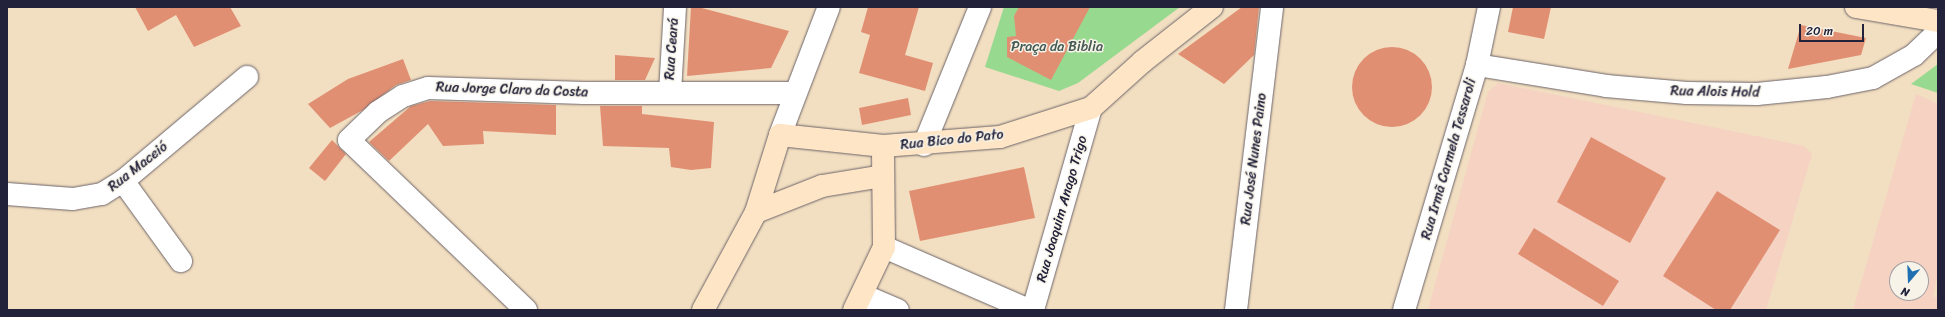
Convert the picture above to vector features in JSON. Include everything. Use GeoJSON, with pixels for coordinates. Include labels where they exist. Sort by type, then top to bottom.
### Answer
{"type":"FeatureCollection","features":[{"type":"Feature","properties":{"kind":"street","name":"Rua Ceará"},"geometry":{"type":"LineString","coordinates":[[670,92],[675,7]]}},
{"type":"Feature","properties":{"kind":"street"},"geometry":{"type":"LineString","coordinates":[[703,310],[756,212],[794,93],[829,7]]}},
{"type":"Feature","properties":{"kind":"street"},"geometry":{"type":"LineString","coordinates":[[924,145],[980,7]]}},
{"type":"Feature","properties":{"kind":"street","name":"Rua Bico do Pato"},"geometry":{"type":"LineString","coordinates":[[780,135],[882,146],[924,145],[1000,137],[1091,108],[1142,62],[1212,7]]}},
{"type":"Feature","properties":{"kind":"street","name":"Rua José Nunes Paino"},"geometry":{"type":"LineString","coordinates":[[1236,310],[1272,7]]}},
{"type":"Feature","properties":{"kind":"street","name":"Rua Irmã Carmela Tessaroli"},"geometry":{"type":"LineString","coordinates":[[1404,310],[1477,65],[1489,7]]}},
{"type":"Feature","properties":{"kind":"street"},"geometry":{"type":"LineString","coordinates":[[1856,7],[1938,22]]}},
{"type":"Feature","properties":{"kind":"street","name":"Rua Alois Hold"},"geometry":{"type":"LineString","coordinates":[[1477,65],[1606,86],[1686,92],[1757,94],[1827,87],[1874,78],[1914,55],[1938,32]]}},
{"type":"Feature","properties":{"kind":"street","name":"Rua Maceió"},"geometry":{"type":"LineString","coordinates":[[7,194],[73,199],[102,194],[123,181],[247,77]]}},
{"type":"Feature","properties":{"kind":"street","name":"Rua Jorge Claro da Costa"},"geometry":{"type":"LineString","coordinates":[[526,310],[349,140],[378,112],[403,96],[428,88],[584,93],[794,93]]}},
{"type":"Feature","properties":{"kind":"street","name":"Rua Joaquim Anago Trigo"},"geometry":{"type":"LineString","coordinates":[[1033,310],[1091,108]]}},
{"type":"Feature","properties":{"kind":"street"},"geometry":{"type":"LineString","coordinates":[[882,146],[884,176],[884,247],[858,303],[898,310]]}},
{"type":"Feature","properties":{"kind":"street"},"geometry":{"type":"LineString","coordinates":[[756,212],[822,186],[884,176]]}},
{"type":"Feature","properties":{"kind":"street"},"geometry":{"type":"LineString","coordinates":[[123,181],[181,260]]}},
{"type":"Feature","properties":{"kind":"street"},"geometry":{"type":"LineString","coordinates":[[884,247],[1029,310]]}},
{"type":"Feature","properties":{"kind":"shaded area"},"geometry":{"type":"Polygon","coordinates":[[[1498,83],[1804,146],[1812,154],[1766,310],[1428,310],[1488,92],[1498,83]]]}},
{"type":"Feature","properties":{"kind":"shaded area"},"geometry":{"type":"Polygon","coordinates":[[[1916,94],[1938,104],[1938,273],[1933,297],[1938,298],[1938,310],[1853,310],[1916,94]]]}},
{"type":"Feature","properties":{"kind":"green space","name":"Praça da Biblia"},"geometry":{"type":"Polygon","coordinates":[[[1004,7],[1180,7],[1078,83],[1059,91],[985,67],[1004,7]]]}},
{"type":"Feature","properties":{"kind":"green space"},"geometry":{"type":"Polygon","coordinates":[[[1938,64],[1938,93],[1911,84],[1938,64]]]}},
{"type":"Feature","properties":{"kind":"building"},"geometry":{"type":"Polygon","coordinates":[[[135,7],[230,7],[241,26],[194,47],[176,15],[148,31],[135,7]]]}},
{"type":"Feature","properties":{"kind":"building"},"geometry":{"type":"Polygon","coordinates":[[[691,7],[698,7],[789,31],[771,68],[687,76],[691,7]]]}},
{"type":"Feature","properties":{"kind":"building"},"geometry":{"type":"Polygon","coordinates":[[[868,7],[919,7],[905,55],[933,63],[925,91],[859,73],[870,35],[861,32],[868,7]]]}},
{"type":"Feature","properties":{"kind":"building"},"geometry":{"type":"Polygon","coordinates":[[[1019,7],[1090,7],[1051,80],[1007,57],[1007,37],[1016,36],[1014,16],[1019,7]]]}},
{"type":"Feature","properties":{"kind":"building"},"geometry":{"type":"Polygon","coordinates":[[[1242,7],[1259,7],[1254,55],[1224,84],[1178,54],[1242,7]]]}},
{"type":"Feature","properties":{"kind":"building"},"geometry":{"type":"Polygon","coordinates":[[[1513,7],[1551,7],[1544,39],[1508,32],[1513,7]]]}},
{"type":"Feature","properties":{"kind":"building"},"geometry":{"type":"Polygon","coordinates":[[[1801,25],[1866,38],[1861,55],[1788,69],[1801,25]]]}},
{"type":"Feature","properties":{"kind":"building"},"geometry":{"type":"Polygon","coordinates":[[[1392,47],[1407,50],[1420,59],[1429,72],[1432,87],[1429,102],[1420,115],[1407,124],[1392,127],[1377,124],[1364,115],[1355,102],[1352,87],[1355,72],[1364,59],[1377,50],[1392,47]]]}},
{"type":"Feature","properties":{"kind":"building"},"geometry":{"type":"Polygon","coordinates":[[[615,55],[655,58],[645,80],[615,80],[615,55]]]}},
{"type":"Feature","properties":{"kind":"building"},"geometry":{"type":"Polygon","coordinates":[[[403,59],[411,80],[396,85],[363,110],[330,128],[308,104],[348,79],[403,59]]]}},
{"type":"Feature","properties":{"kind":"building"},"geometry":{"type":"Polygon","coordinates":[[[908,98],[911,115],[862,125],[859,108],[908,98]]]}},
{"type":"Feature","properties":{"kind":"building"},"geometry":{"type":"Polygon","coordinates":[[[430,101],[556,105],[556,135],[483,131],[484,144],[443,146],[428,124],[389,161],[369,142],[411,106],[430,101]]]}},
{"type":"Feature","properties":{"kind":"building"},"geometry":{"type":"Polygon","coordinates":[[[600,106],[642,106],[642,114],[714,122],[711,168],[691,170],[671,167],[669,148],[603,146],[600,106]]]}},
{"type":"Feature","properties":{"kind":"building"},"geometry":{"type":"Polygon","coordinates":[[[1591,137],[1666,178],[1630,243],[1557,202],[1591,137]]]}},
{"type":"Feature","properties":{"kind":"building"},"geometry":{"type":"Polygon","coordinates":[[[332,140],[346,154],[325,181],[309,168],[332,140]]]}},
{"type":"Feature","properties":{"kind":"building"},"geometry":{"type":"Polygon","coordinates":[[[1024,167],[1035,218],[920,241],[909,191],[1024,167]]]}},
{"type":"Feature","properties":{"kind":"building"},"geometry":{"type":"Polygon","coordinates":[[[1717,191],[1780,230],[1730,310],[1716,310],[1663,276],[1717,191]]]}},
{"type":"Feature","properties":{"kind":"building"},"geometry":{"type":"Polygon","coordinates":[[[1534,228],[1619,281],[1603,306],[1518,254],[1534,228]]]}}]}
